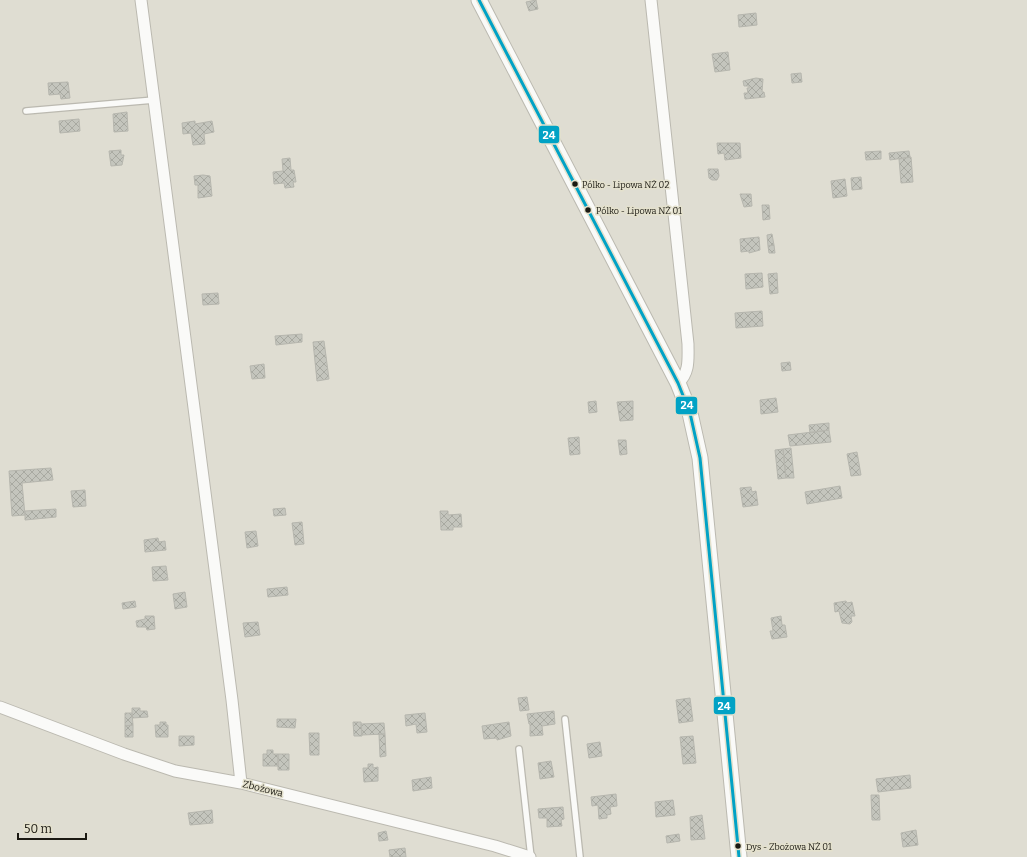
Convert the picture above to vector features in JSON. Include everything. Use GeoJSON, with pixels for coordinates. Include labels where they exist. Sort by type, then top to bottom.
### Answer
{"type":"FeatureCollection","features":[{"type":"Feature","properties":{"kind":"street"},"geometry":{"type":"LineString","coordinates":[[141,0],[232,700],[241,783]]}},
{"type":"Feature","properties":{"kind":"street"},"geometry":{"type":"LineString","coordinates":[[479,0],[678,383],[689,409],[700,458],[739,857]]}},
{"type":"Feature","properties":{"kind":"street"},"geometry":{"type":"LineString","coordinates":[[651,0],[688,344],[686,372],[684,378],[678,383]]}},
{"type":"Feature","properties":{"kind":"street","name":"Zbożowa"},"geometry":{"type":"LineString","coordinates":[[0,707],[124,754],[176,771],[241,783],[495,846],[530,857]]}},
{"type":"Feature","properties":{"kind":"lane"},"geometry":{"type":"LineString","coordinates":[[26,110],[154,100]]}},
{"type":"Feature","properties":{"kind":"lane"},"geometry":{"type":"LineString","coordinates":[[565,719],[580,857]]}},
{"type":"Feature","properties":{"kind":"lane"},"geometry":{"type":"LineString","coordinates":[[519,749],[530,857]]}},
{"type":"Feature","properties":{"kind":"building"},"geometry":{"type":"Polygon","coordinates":[[[536,0],[538,9],[529,11],[526,2],[536,0]]]}},
{"type":"Feature","properties":{"kind":"building"},"geometry":{"type":"Polygon","coordinates":[[[756,13],[757,25],[739,27],[738,15],[756,13]]]}},
{"type":"Feature","properties":{"kind":"building"},"geometry":{"type":"Polygon","coordinates":[[[728,52],[730,70],[715,72],[712,54],[728,52]]]}},
{"type":"Feature","properties":{"kind":"building"},"geometry":{"type":"Polygon","coordinates":[[[801,73],[802,82],[792,83],[791,74],[801,73]]]}},
{"type":"Feature","properties":{"kind":"building"},"geometry":{"type":"Polygon","coordinates":[[[756,78],[763,79],[762,92],[764,92],[765,97],[745,99],[744,93],[748,93],[747,88],[749,88],[749,86],[744,86],[743,81],[756,78]]]}},
{"type":"Feature","properties":{"kind":"building"},"geometry":{"type":"Polygon","coordinates":[[[68,82],[70,98],[61,99],[60,94],[49,95],[48,83],[68,82]]]}},
{"type":"Feature","properties":{"kind":"building"},"geometry":{"type":"Polygon","coordinates":[[[127,112],[128,131],[114,132],[113,114],[127,112]]]}},
{"type":"Feature","properties":{"kind":"building"},"geometry":{"type":"Polygon","coordinates":[[[79,119],[80,131],[60,133],[59,121],[79,119]]]}},
{"type":"Feature","properties":{"kind":"building"},"geometry":{"type":"Polygon","coordinates":[[[195,121],[195,124],[212,121],[214,132],[204,134],[205,144],[193,145],[191,133],[183,134],[182,123],[195,121]]]}},
{"type":"Feature","properties":{"kind":"building"},"geometry":{"type":"Polygon","coordinates":[[[717,143],[740,143],[741,158],[725,160],[724,153],[718,154],[717,143]]]}},
{"type":"Feature","properties":{"kind":"building"},"geometry":{"type":"Polygon","coordinates":[[[121,150],[121,155],[124,155],[122,165],[111,166],[109,151],[121,150]]]}},
{"type":"Feature","properties":{"kind":"building"},"geometry":{"type":"Polygon","coordinates":[[[881,151],[881,159],[866,160],[865,152],[881,151]]]}},
{"type":"Feature","properties":{"kind":"building"},"geometry":{"type":"Polygon","coordinates":[[[909,151],[910,157],[890,160],[889,153],[909,151]]]}},
{"type":"Feature","properties":{"kind":"building"},"geometry":{"type":"Polygon","coordinates":[[[911,157],[913,182],[901,183],[899,159],[911,157]]]}},
{"type":"Feature","properties":{"kind":"building"},"geometry":{"type":"Polygon","coordinates":[[[290,158],[291,170],[294,170],[296,182],[293,182],[294,187],[285,188],[284,183],[274,184],[273,172],[283,171],[282,159],[290,158]]]}},
{"type":"Feature","properties":{"kind":"building"},"geometry":{"type":"Polygon","coordinates":[[[708,169],[718,169],[719,176],[717,180],[712,180],[709,178],[708,169]]]}},
{"type":"Feature","properties":{"kind":"building"},"geometry":{"type":"Polygon","coordinates":[[[194,176],[210,176],[212,196],[198,198],[198,185],[195,185],[194,176]]]}},
{"type":"Feature","properties":{"kind":"building"},"geometry":{"type":"Polygon","coordinates":[[[861,177],[862,189],[852,190],[851,178],[861,177]]]}},
{"type":"Feature","properties":{"kind":"building"},"geometry":{"type":"Polygon","coordinates":[[[845,179],[847,196],[833,198],[831,181],[845,179]]]}},
{"type":"Feature","properties":{"kind":"building"},"geometry":{"type":"Polygon","coordinates":[[[740,194],[751,194],[752,206],[744,207],[740,194]]]}},
{"type":"Feature","properties":{"kind":"building"},"geometry":{"type":"Polygon","coordinates":[[[762,205],[769,205],[770,219],[763,220],[762,205]]]}},
{"type":"Feature","properties":{"kind":"building"},"geometry":{"type":"Polygon","coordinates":[[[772,234],[774,245],[768,246],[767,235],[772,234]]]}},
{"type":"Feature","properties":{"kind":"building"},"geometry":{"type":"Polygon","coordinates":[[[759,237],[760,250],[749,253],[749,251],[741,252],[740,239],[759,237]]]}},
{"type":"Feature","properties":{"kind":"building"},"geometry":{"type":"Polygon","coordinates":[[[774,245],[775,253],[769,253],[768,246],[774,245]]]}},
{"type":"Feature","properties":{"kind":"building"},"geometry":{"type":"Polygon","coordinates":[[[762,273],[763,287],[746,289],[745,274],[762,273]]]}},
{"type":"Feature","properties":{"kind":"building"},"geometry":{"type":"Polygon","coordinates":[[[777,273],[778,293],[770,294],[768,274],[777,273]]]}},
{"type":"Feature","properties":{"kind":"building"},"geometry":{"type":"Polygon","coordinates":[[[218,293],[219,304],[203,305],[202,294],[218,293]]]}},
{"type":"Feature","properties":{"kind":"building"},"geometry":{"type":"Polygon","coordinates":[[[762,311],[763,326],[736,328],[735,313],[762,311]]]}},
{"type":"Feature","properties":{"kind":"building"},"geometry":{"type":"Polygon","coordinates":[[[302,334],[302,342],[276,345],[275,336],[302,334]]]}},
{"type":"Feature","properties":{"kind":"building"},"geometry":{"type":"Polygon","coordinates":[[[324,341],[329,379],[317,381],[313,342],[324,341]]]}},
{"type":"Feature","properties":{"kind":"building"},"geometry":{"type":"Polygon","coordinates":[[[790,362],[791,370],[782,371],[781,363],[790,362]]]}},
{"type":"Feature","properties":{"kind":"building"},"geometry":{"type":"Polygon","coordinates":[[[264,364],[265,378],[252,379],[250,366],[264,364]]]}},
{"type":"Feature","properties":{"kind":"building"},"geometry":{"type":"Polygon","coordinates":[[[776,398],[778,412],[761,414],[760,400],[776,398]]]}},
{"type":"Feature","properties":{"kind":"building"},"geometry":{"type":"Polygon","coordinates":[[[596,401],[597,412],[589,413],[588,402],[596,401]]]}},
{"type":"Feature","properties":{"kind":"building"},"geometry":{"type":"Polygon","coordinates":[[[633,401],[633,420],[620,421],[617,402],[633,401]]]}},
{"type":"Feature","properties":{"kind":"building"},"geometry":{"type":"Polygon","coordinates":[[[829,423],[829,430],[810,433],[809,425],[829,423]]]}},
{"type":"Feature","properties":{"kind":"building"},"geometry":{"type":"Polygon","coordinates":[[[829,430],[831,442],[790,446],[788,435],[829,430]]]}},
{"type":"Feature","properties":{"kind":"building"},"geometry":{"type":"Polygon","coordinates":[[[579,437],[580,454],[570,455],[568,438],[579,437]]]}},
{"type":"Feature","properties":{"kind":"building"},"geometry":{"type":"Polygon","coordinates":[[[618,440],[626,440],[627,454],[620,455],[618,440]]]}},
{"type":"Feature","properties":{"kind":"building"},"geometry":{"type":"Polygon","coordinates":[[[791,448],[794,478],[786,478],[783,449],[791,448]]]}},
{"type":"Feature","properties":{"kind":"building"},"geometry":{"type":"Polygon","coordinates":[[[783,449],[786,478],[778,479],[775,450],[783,449]]]}},
{"type":"Feature","properties":{"kind":"building"},"geometry":{"type":"Polygon","coordinates":[[[857,452],[861,475],[851,476],[847,454],[857,452]]]}},
{"type":"Feature","properties":{"kind":"building"},"geometry":{"type":"Polygon","coordinates":[[[51,468],[53,480],[22,483],[25,515],[12,516],[9,471],[51,468]]]}},
{"type":"Feature","properties":{"kind":"building"},"geometry":{"type":"Polygon","coordinates":[[[840,486],[842,498],[807,504],[805,492],[840,486]]]}},
{"type":"Feature","properties":{"kind":"building"},"geometry":{"type":"Polygon","coordinates":[[[751,487],[752,492],[756,491],[758,505],[743,507],[740,488],[751,487]]]}},
{"type":"Feature","properties":{"kind":"building"},"geometry":{"type":"Polygon","coordinates":[[[85,490],[86,506],[73,507],[71,491],[85,490]]]}},
{"type":"Feature","properties":{"kind":"building"},"geometry":{"type":"Polygon","coordinates":[[[285,508],[286,515],[274,516],[273,509],[285,508]]]}},
{"type":"Feature","properties":{"kind":"building"},"geometry":{"type":"Polygon","coordinates":[[[56,509],[56,517],[25,520],[25,511],[56,509]]]}},
{"type":"Feature","properties":{"kind":"building"},"geometry":{"type":"Polygon","coordinates":[[[440,511],[448,511],[448,515],[461,514],[462,527],[453,527],[453,530],[441,530],[440,511]]]}},
{"type":"Feature","properties":{"kind":"building"},"geometry":{"type":"Polygon","coordinates":[[[302,522],[304,544],[295,545],[292,523],[302,522]]]}},
{"type":"Feature","properties":{"kind":"building"},"geometry":{"type":"Polygon","coordinates":[[[256,531],[258,546],[247,548],[245,532],[256,531]]]}},
{"type":"Feature","properties":{"kind":"building"},"geometry":{"type":"Polygon","coordinates":[[[158,538],[159,542],[165,541],[166,550],[145,552],[144,540],[158,538]]]}},
{"type":"Feature","properties":{"kind":"building"},"geometry":{"type":"Polygon","coordinates":[[[166,566],[168,580],[153,581],[152,567],[166,566]]]}},
{"type":"Feature","properties":{"kind":"building"},"geometry":{"type":"Polygon","coordinates":[[[287,587],[288,595],[268,597],[267,589],[287,587]]]}},
{"type":"Feature","properties":{"kind":"building"},"geometry":{"type":"Polygon","coordinates":[[[185,592],[187,607],[175,609],[173,594],[185,592]]]}},
{"type":"Feature","properties":{"kind":"building"},"geometry":{"type":"Polygon","coordinates":[[[135,601],[136,607],[123,609],[122,603],[135,601]]]}},
{"type":"Feature","properties":{"kind":"building"},"geometry":{"type":"Polygon","coordinates":[[[846,601],[847,603],[852,602],[855,616],[851,616],[852,622],[850,624],[842,623],[839,611],[835,612],[834,603],[846,601]]]}},
{"type":"Feature","properties":{"kind":"building"},"geometry":{"type":"Polygon","coordinates":[[[145,616],[154,616],[155,629],[147,630],[146,627],[137,627],[136,621],[145,619],[145,616]]]}},
{"type":"Feature","properties":{"kind":"building"},"geometry":{"type":"Polygon","coordinates":[[[781,616],[782,625],[785,625],[787,637],[772,639],[770,631],[773,631],[771,618],[781,616]]]}},
{"type":"Feature","properties":{"kind":"building"},"geometry":{"type":"Polygon","coordinates":[[[258,622],[260,635],[245,637],[243,623],[258,622]]]}},
{"type":"Feature","properties":{"kind":"building"},"geometry":{"type":"Polygon","coordinates":[[[527,697],[529,710],[520,711],[518,698],[527,697]]]}},
{"type":"Feature","properties":{"kind":"building"},"geometry":{"type":"Polygon","coordinates":[[[690,698],[693,721],[679,723],[676,700],[690,698]]]}},
{"type":"Feature","properties":{"kind":"building"},"geometry":{"type":"Polygon","coordinates":[[[132,708],[140,708],[140,711],[147,711],[148,717],[132,718],[132,708]]]}},
{"type":"Feature","properties":{"kind":"building"},"geometry":{"type":"Polygon","coordinates":[[[554,711],[555,724],[542,726],[543,735],[530,736],[530,724],[527,714],[554,711]]]}},
{"type":"Feature","properties":{"kind":"building"},"geometry":{"type":"Polygon","coordinates":[[[125,713],[132,713],[133,725],[125,726],[125,713]]]}},
{"type":"Feature","properties":{"kind":"building"},"geometry":{"type":"Polygon","coordinates":[[[425,713],[427,732],[417,733],[416,724],[406,726],[405,715],[425,713]]]}},
{"type":"Feature","properties":{"kind":"building"},"geometry":{"type":"Polygon","coordinates":[[[277,719],[296,719],[295,728],[277,727],[277,719]]]}},
{"type":"Feature","properties":{"kind":"building"},"geometry":{"type":"Polygon","coordinates":[[[160,722],[166,722],[166,725],[168,725],[168,737],[156,737],[155,725],[160,725],[160,722]]]}},
{"type":"Feature","properties":{"kind":"building"},"geometry":{"type":"Polygon","coordinates":[[[353,722],[361,722],[362,736],[354,736],[353,722]]]}},
{"type":"Feature","properties":{"kind":"building"},"geometry":{"type":"Polygon","coordinates":[[[509,722],[511,736],[497,740],[497,738],[484,739],[482,726],[509,722]]]}},
{"type":"Feature","properties":{"kind":"building"},"geometry":{"type":"Polygon","coordinates":[[[384,723],[385,734],[362,735],[361,724],[384,723]]]}},
{"type":"Feature","properties":{"kind":"building"},"geometry":{"type":"Polygon","coordinates":[[[133,725],[133,737],[125,737],[125,726],[133,725]]]}},
{"type":"Feature","properties":{"kind":"building"},"geometry":{"type":"Polygon","coordinates":[[[309,733],[319,733],[319,755],[310,755],[309,733]]]}},
{"type":"Feature","properties":{"kind":"building"},"geometry":{"type":"Polygon","coordinates":[[[379,734],[385,734],[386,756],[380,757],[379,734]]]}},
{"type":"Feature","properties":{"kind":"building"},"geometry":{"type":"Polygon","coordinates":[[[179,736],[194,736],[194,745],[179,746],[179,736]]]}},
{"type":"Feature","properties":{"kind":"building"},"geometry":{"type":"Polygon","coordinates":[[[693,736],[696,763],[683,764],[680,737],[693,736]]]}},
{"type":"Feature","properties":{"kind":"building"},"geometry":{"type":"Polygon","coordinates":[[[600,742],[602,756],[589,758],[587,744],[600,742]]]}},
{"type":"Feature","properties":{"kind":"building"},"geometry":{"type":"Polygon","coordinates":[[[267,750],[273,750],[273,754],[278,754],[278,766],[263,766],[263,754],[267,754],[267,750]]]}},
{"type":"Feature","properties":{"kind":"building"},"geometry":{"type":"Polygon","coordinates":[[[278,754],[289,754],[289,770],[278,770],[278,754]]]}},
{"type":"Feature","properties":{"kind":"building"},"geometry":{"type":"Polygon","coordinates":[[[551,761],[554,777],[540,779],[538,763],[551,761]]]}},
{"type":"Feature","properties":{"kind":"building"},"geometry":{"type":"Polygon","coordinates":[[[368,764],[373,764],[373,768],[378,767],[378,781],[364,782],[363,768],[368,768],[368,764]]]}},
{"type":"Feature","properties":{"kind":"building"},"geometry":{"type":"Polygon","coordinates":[[[910,775],[911,788],[878,792],[876,779],[910,775]]]}},
{"type":"Feature","properties":{"kind":"building"},"geometry":{"type":"Polygon","coordinates":[[[431,777],[432,788],[413,791],[412,780],[431,777]]]}},
{"type":"Feature","properties":{"kind":"building"},"geometry":{"type":"Polygon","coordinates":[[[616,794],[617,806],[610,807],[611,814],[607,815],[607,818],[599,819],[598,805],[592,806],[591,797],[616,794]]]}},
{"type":"Feature","properties":{"kind":"building"},"geometry":{"type":"Polygon","coordinates":[[[871,795],[879,795],[880,820],[872,820],[871,795]]]}},
{"type":"Feature","properties":{"kind":"building"},"geometry":{"type":"Polygon","coordinates":[[[673,800],[675,815],[656,817],[655,802],[673,800]]]}},
{"type":"Feature","properties":{"kind":"building"},"geometry":{"type":"Polygon","coordinates":[[[563,807],[564,819],[561,820],[562,826],[547,827],[547,818],[539,818],[538,809],[563,807]]]}},
{"type":"Feature","properties":{"kind":"building"},"geometry":{"type":"Polygon","coordinates":[[[212,810],[213,823],[190,825],[188,813],[212,810]]]}},
{"type":"Feature","properties":{"kind":"building"},"geometry":{"type":"Polygon","coordinates":[[[702,815],[705,839],[691,840],[690,817],[702,815]]]}},
{"type":"Feature","properties":{"kind":"building"},"geometry":{"type":"Polygon","coordinates":[[[916,830],[918,845],[903,847],[901,833],[916,830]]]}},
{"type":"Feature","properties":{"kind":"building"},"geometry":{"type":"Polygon","coordinates":[[[386,831],[388,840],[379,841],[378,833],[386,831]]]}},
{"type":"Feature","properties":{"kind":"building"},"geometry":{"type":"Polygon","coordinates":[[[679,834],[680,841],[667,843],[666,836],[679,834]]]}},
{"type":"Feature","properties":{"kind":"building"},"geometry":{"type":"Polygon","coordinates":[[[405,848],[406,857],[390,857],[389,850],[405,848]]]}},
{"type":"Feature","properties":{"kind":"transit line","name":"24"},"geometry":{"type":"LineString","coordinates":[[479,0],[678,383],[690,413],[700,458],[739,857]]}},
{"type":"Feature","properties":{"kind":"place","name":"Pólko - Lipowa NŻ 02"},"geometry":{"type":"Point","coordinates":[575,184]}},
{"type":"Feature","properties":{"kind":"place","name":"Pólko - Lipowa NŻ 01"},"geometry":{"type":"Point","coordinates":[588,210]}},
{"type":"Feature","properties":{"kind":"place","name":"Dys - Zbożowa NŻ 01"},"geometry":{"type":"Point","coordinates":[738,846]}}]}
